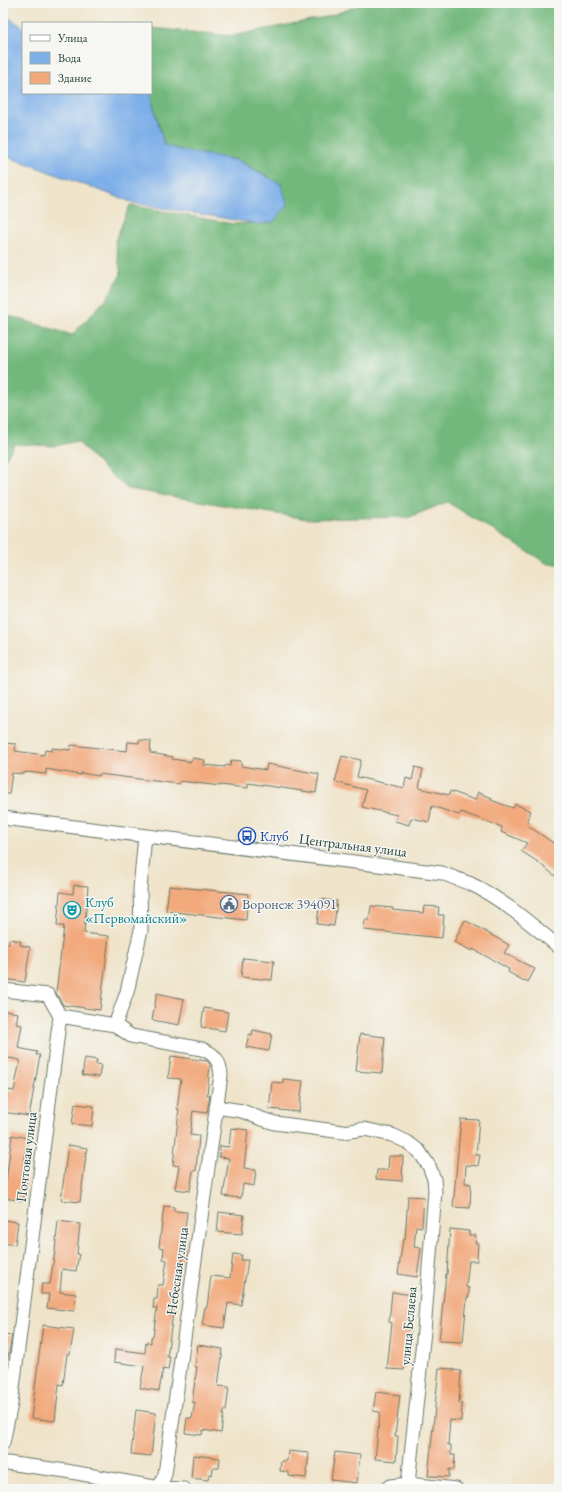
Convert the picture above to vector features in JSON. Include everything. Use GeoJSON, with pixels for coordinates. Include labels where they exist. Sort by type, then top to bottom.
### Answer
{"type":"FeatureCollection","features":[{"type":"Feature","properties":{"kind":"street","name":"Центральная улица"},"geometry":{"type":"LineString","coordinates":[[3,818],[442,873],[471,884],[500,902],[559,947]]}},
{"type":"Feature","properties":{"kind":"street"},"geometry":{"type":"LineString","coordinates":[[3,990],[48,995],[60,1016],[116,1025],[127,992],[141,930],[140,889],[145,836]]}},
{"type":"Feature","properties":{"kind":"street","name":"Почтовая улица"},"geometry":{"type":"LineString","coordinates":[[3,1443],[11,1404],[60,1016]]}},
{"type":"Feature","properties":{"kind":"street","name":"Небесная улица"},"geometry":{"type":"LineString","coordinates":[[116,1025],[130,1036],[211,1052],[216,1057],[220,1065],[221,1074],[165,1474],[160,1489]]}},
{"type":"Feature","properties":{"kind":"street","name":"улица Беляева"},"geometry":{"type":"LineString","coordinates":[[216,1107],[242,1111],[275,1123],[343,1132],[364,1129],[392,1135],[407,1142],[419,1151],[429,1166],[434,1179],[435,1191],[424,1331],[408,1484]]}},
{"type":"Feature","properties":{"kind":"street"},"geometry":{"type":"LineString","coordinates":[[3,1464],[7,1463],[66,1471],[160,1489],[184,1489]]}},
{"type":"Feature","properties":{"kind":"street"},"geometry":{"type":"LineString","coordinates":[[386,1489],[390,1486],[408,1484],[456,1489]]}},
{"type":"Feature","properties":{"kind":"green space"},"geometry":{"type":"Polygon","coordinates":[[[366,3],[559,3],[559,564],[548,564],[447,502],[410,517],[307,519],[128,489],[103,468],[77,441],[55,446],[15,444],[3,462],[3,314],[72,335],[107,298],[121,274],[115,241],[130,205],[233,224],[273,222],[268,176],[237,160],[184,151],[164,145],[153,104],[152,28],[232,36],[326,17],[366,3]]]}},
{"type":"Feature","properties":{"kind":"water"},"geometry":{"type":"Polygon","coordinates":[[[3,14],[22,26],[22,94],[152,94],[152,92],[153,104],[164,145],[184,151],[237,160],[281,184],[288,205],[273,222],[258,224],[134,203],[3,155],[3,14]]]}},
{"type":"Feature","properties":{"kind":"building"},"geometry":{"type":"Polygon","coordinates":[[[139,740],[151,741],[150,753],[173,757],[172,759],[191,762],[192,758],[205,760],[204,765],[225,767],[226,765],[230,766],[231,760],[241,761],[241,766],[266,770],[267,764],[319,774],[316,793],[248,783],[248,788],[180,781],[179,784],[99,774],[99,776],[81,773],[81,775],[46,769],[46,774],[25,772],[24,774],[12,773],[9,794],[3,794],[3,743],[16,744],[15,751],[44,755],[45,750],[52,751],[52,748],[70,750],[71,745],[127,751],[128,742],[139,743],[139,740]]]}},
{"type":"Feature","properties":{"kind":"building"},"geometry":{"type":"Polygon","coordinates":[[[342,756],[361,760],[357,777],[404,788],[406,778],[412,780],[415,767],[423,769],[419,788],[449,795],[450,791],[475,800],[478,792],[492,798],[491,800],[513,808],[515,804],[531,811],[527,820],[529,821],[527,825],[559,847],[559,870],[555,876],[538,862],[521,851],[527,843],[501,832],[502,827],[461,812],[459,815],[432,806],[429,822],[411,818],[409,825],[395,821],[397,815],[362,807],[366,790],[335,782],[342,756]]]}},
{"type":"Feature","properties":{"kind":"building"},"geometry":{"type":"Polygon","coordinates":[[[74,885],[88,886],[84,933],[109,936],[100,1010],[63,1005],[56,993],[64,926],[57,926],[60,892],[73,894],[74,885]]]}},
{"type":"Feature","properties":{"kind":"building"},"geometry":{"type":"Polygon","coordinates":[[[169,886],[248,894],[246,920],[166,911],[169,886]]]}},
{"type":"Feature","properties":{"kind":"building"},"geometry":{"type":"Polygon","coordinates":[[[320,899],[337,901],[334,926],[317,924],[320,899]]]}},
{"type":"Feature","properties":{"kind":"building"},"geometry":{"type":"Polygon","coordinates":[[[371,906],[423,913],[424,906],[439,907],[438,915],[444,915],[442,938],[364,930],[365,920],[369,920],[371,906]]]}},
{"type":"Feature","properties":{"kind":"building"},"geometry":{"type":"Polygon","coordinates":[[[465,920],[509,945],[504,953],[535,969],[528,982],[508,972],[509,969],[473,949],[472,951],[454,942],[465,920]]]}},
{"type":"Feature","properties":{"kind":"building"},"geometry":{"type":"Polygon","coordinates":[[[9,939],[21,941],[20,945],[30,947],[25,982],[4,979],[3,943],[9,944],[9,939]]]}},
{"type":"Feature","properties":{"kind":"building"},"geometry":{"type":"Polygon","coordinates":[[[243,958],[274,961],[272,980],[241,977],[243,958]]]}},
{"type":"Feature","properties":{"kind":"building"},"geometry":{"type":"Polygon","coordinates":[[[157,993],[184,999],[179,1025],[152,1020],[157,993]]]}},
{"type":"Feature","properties":{"kind":"building"},"geometry":{"type":"Polygon","coordinates":[[[204,1008],[228,1012],[225,1031],[201,1027],[204,1008]]]}},
{"type":"Feature","properties":{"kind":"building"},"geometry":{"type":"Polygon","coordinates":[[[5,1011],[18,1013],[16,1024],[22,1025],[18,1048],[37,1052],[36,1055],[40,1055],[29,1116],[3,1112],[7,1090],[14,1091],[20,1060],[3,1057],[3,1015],[5,1015],[5,1011]]]}},
{"type":"Feature","properties":{"kind":"building"},"geometry":{"type":"Polygon","coordinates":[[[253,1030],[272,1034],[269,1051],[246,1047],[249,1034],[252,1035],[253,1030]]]}},
{"type":"Feature","properties":{"kind":"building"},"geometry":{"type":"Polygon","coordinates":[[[360,1034],[385,1037],[382,1073],[356,1071],[360,1034]]]}},
{"type":"Feature","properties":{"kind":"building"},"geometry":{"type":"Polygon","coordinates":[[[171,1056],[207,1061],[210,1064],[207,1095],[210,1095],[207,1113],[193,1111],[190,1135],[199,1136],[196,1171],[193,1171],[190,1191],[175,1189],[179,1166],[173,1165],[179,1109],[177,1109],[181,1079],[168,1078],[171,1056]]]}},
{"type":"Feature","properties":{"kind":"building"},"geometry":{"type":"Polygon","coordinates":[[[85,1058],[97,1060],[96,1064],[101,1065],[99,1077],[82,1075],[85,1058]]]}},
{"type":"Feature","properties":{"kind":"building"},"geometry":{"type":"Polygon","coordinates":[[[283,1079],[303,1081],[299,1112],[269,1109],[272,1082],[283,1083],[283,1079]]]}},
{"type":"Feature","properties":{"kind":"building"},"geometry":{"type":"Polygon","coordinates":[[[75,1104],[94,1106],[92,1126],[72,1124],[75,1104]]]}},
{"type":"Feature","properties":{"kind":"building"},"geometry":{"type":"Polygon","coordinates":[[[461,1119],[479,1120],[476,1155],[480,1155],[478,1166],[466,1165],[465,1183],[471,1184],[470,1208],[453,1207],[461,1119]]]}},
{"type":"Feature","properties":{"kind":"building"},"geometry":{"type":"Polygon","coordinates":[[[231,1128],[248,1130],[244,1168],[256,1170],[254,1186],[243,1184],[241,1198],[223,1196],[229,1158],[219,1157],[220,1146],[229,1147],[231,1128]]]}},
{"type":"Feature","properties":{"kind":"building"},"geometry":{"type":"Polygon","coordinates":[[[12,1135],[28,1138],[22,1180],[26,1180],[24,1201],[3,1198],[3,1181],[6,1182],[12,1135]]]}},
{"type":"Feature","properties":{"kind":"building"},"geometry":{"type":"Polygon","coordinates":[[[68,1145],[87,1148],[80,1202],[61,1200],[68,1145]]]}},
{"type":"Feature","properties":{"kind":"building"},"geometry":{"type":"Polygon","coordinates":[[[389,1156],[403,1156],[402,1181],[376,1179],[377,1170],[388,1170],[389,1156]]]}},
{"type":"Feature","properties":{"kind":"building"},"geometry":{"type":"Polygon","coordinates":[[[408,1196],[424,1197],[422,1227],[416,1226],[414,1247],[421,1248],[417,1277],[398,1274],[403,1240],[405,1240],[408,1196]]]}},
{"type":"Feature","properties":{"kind":"building"},"geometry":{"type":"Polygon","coordinates":[[[164,1206],[174,1207],[174,1211],[187,1212],[184,1238],[186,1238],[182,1262],[180,1262],[167,1357],[170,1357],[168,1370],[163,1369],[159,1391],[140,1388],[144,1366],[114,1362],[115,1349],[145,1353],[146,1342],[151,1343],[151,1337],[153,1337],[157,1308],[153,1308],[154,1299],[157,1299],[158,1285],[163,1285],[167,1260],[163,1259],[164,1248],[159,1247],[164,1206]]]}},
{"type":"Feature","properties":{"kind":"building"},"geometry":{"type":"Polygon","coordinates":[[[219,1212],[244,1215],[242,1234],[217,1232],[219,1212]]]}},
{"type":"Feature","properties":{"kind":"building"},"geometry":{"type":"Polygon","coordinates":[[[3,1220],[18,1222],[15,1245],[3,1243],[3,1220]]]}},
{"type":"Feature","properties":{"kind":"building"},"geometry":{"type":"Polygon","coordinates":[[[58,1221],[80,1224],[77,1254],[79,1254],[76,1271],[62,1269],[60,1292],[76,1294],[74,1311],[47,1308],[49,1294],[41,1294],[42,1284],[50,1284],[58,1221]]]}},
{"type":"Feature","properties":{"kind":"building"},"geometry":{"type":"Polygon","coordinates":[[[450,1229],[469,1231],[469,1235],[476,1235],[475,1243],[478,1243],[477,1261],[469,1261],[466,1287],[469,1288],[469,1297],[467,1297],[463,1342],[439,1341],[447,1274],[450,1229]]]}},
{"type":"Feature","properties":{"kind":"building"},"geometry":{"type":"Polygon","coordinates":[[[233,1254],[242,1255],[241,1260],[248,1260],[241,1305],[228,1303],[224,1328],[202,1325],[205,1307],[207,1307],[211,1276],[230,1278],[233,1254]]]}},
{"type":"Feature","properties":{"kind":"building"},"geometry":{"type":"Polygon","coordinates":[[[392,1292],[412,1295],[408,1330],[411,1330],[410,1344],[406,1343],[404,1370],[387,1369],[392,1323],[389,1322],[392,1292]]]}},
{"type":"Feature","properties":{"kind":"building"},"geometry":{"type":"Polygon","coordinates":[[[43,1325],[74,1329],[70,1354],[67,1354],[63,1385],[59,1384],[55,1421],[31,1418],[43,1325]]]}},
{"type":"Feature","properties":{"kind":"building"},"geometry":{"type":"Polygon","coordinates":[[[3,1334],[12,1335],[7,1362],[3,1362],[3,1334]]]}},
{"type":"Feature","properties":{"kind":"building"},"geometry":{"type":"Polygon","coordinates":[[[198,1345],[223,1349],[218,1386],[229,1387],[221,1433],[203,1430],[202,1435],[185,1433],[187,1418],[192,1418],[195,1402],[192,1402],[197,1367],[195,1367],[198,1345]]]}},
{"type":"Feature","properties":{"kind":"building"},"geometry":{"type":"Polygon","coordinates":[[[439,1368],[461,1371],[459,1403],[462,1404],[461,1421],[450,1420],[448,1445],[451,1445],[451,1455],[455,1455],[454,1470],[449,1469],[449,1477],[428,1476],[439,1368]]]}},
{"type":"Feature","properties":{"kind":"building"},"geometry":{"type":"Polygon","coordinates":[[[376,1392],[400,1395],[395,1436],[398,1436],[396,1461],[375,1459],[380,1412],[373,1411],[376,1392]]]}},
{"type":"Feature","properties":{"kind":"building"},"geometry":{"type":"Polygon","coordinates":[[[136,1410],[156,1413],[151,1456],[131,1454],[136,1410]]]}},
{"type":"Feature","properties":{"kind":"building"},"geometry":{"type":"Polygon","coordinates":[[[288,1451],[309,1453],[306,1478],[289,1476],[289,1472],[280,1471],[281,1461],[287,1461],[288,1451]]]}},
{"type":"Feature","properties":{"kind":"building"},"geometry":{"type":"Polygon","coordinates":[[[335,1452],[360,1455],[357,1483],[331,1480],[335,1452]]]}},
{"type":"Feature","properties":{"kind":"building"},"geometry":{"type":"Polygon","coordinates":[[[193,1455],[220,1458],[219,1468],[213,1468],[212,1475],[209,1474],[208,1480],[191,1478],[193,1455]]]}},
{"type":"Feature","properties":{"kind":"place","name":"Клуб"},"geometry":{"type":"Point","coordinates":[247,836]}},
{"type":"Feature","properties":{"kind":"place","name":"Воронеж 394091"},"geometry":{"type":"Point","coordinates":[229,904]}},
{"type":"Feature","properties":{"kind":"place","name":"Клуб «Первомайский»"},"geometry":{"type":"Point","coordinates":[72,910]}}]}
